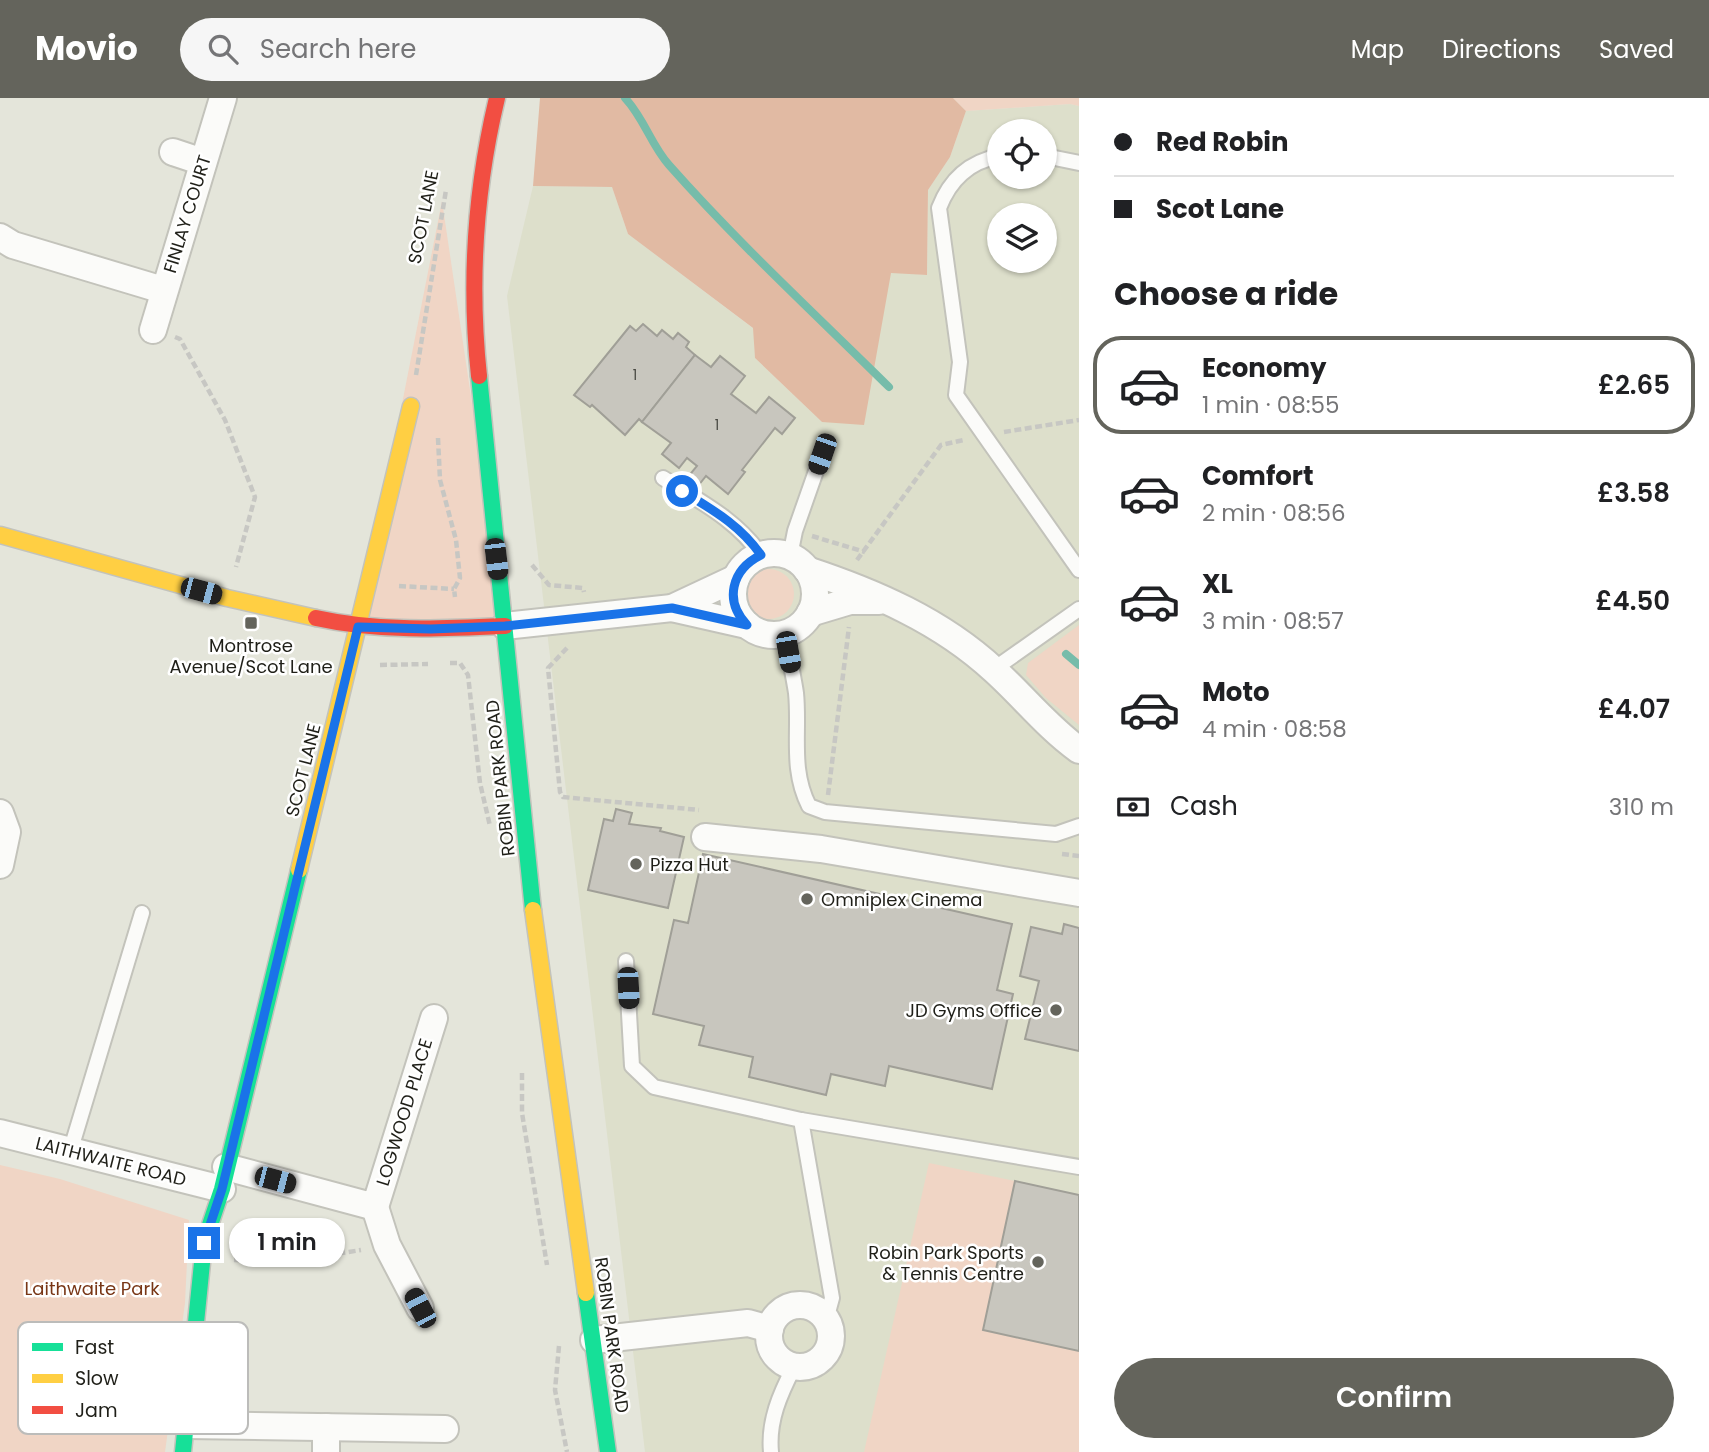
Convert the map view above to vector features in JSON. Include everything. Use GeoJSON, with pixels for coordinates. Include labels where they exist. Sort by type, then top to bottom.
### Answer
{"type":"FeatureCollection","features":[{"type":"Feature","properties":{"kind":"street","name":"FINLAY COURT"},"geometry":{"type":"LineString","coordinates":[[153,330],[223,98]]}},
{"type":"Feature","properties":{"kind":"street","name":"ROBIN PARK ROAD"},"geometry":{"type":"LineString","coordinates":[[497,98],[484,149],[473,247],[480,394],[532,901],[608,1452]]}},
{"type":"Feature","properties":{"kind":"street"},"geometry":{"type":"LineString","coordinates":[[173,152],[203,162]]}},
{"type":"Feature","properties":{"kind":"street"},"geometry":{"type":"LineString","coordinates":[[0,237],[13,245],[163,290]]}},
{"type":"Feature","properties":{"kind":"street","name":"SCOT LANE"},"geometry":{"type":"LineString","coordinates":[[196,1322],[204,1243],[224,1178],[411,406]]}},
{"type":"Feature","properties":{"kind":"street"},"geometry":{"type":"LineString","coordinates":[[0,535],[227,598],[358,627],[431,629],[505,626],[672,608],[747,625]]}},
{"type":"Feature","properties":{"kind":"street"},"geometry":{"type":"LineString","coordinates":[[672,608],[736,578],[751,560],[761,555],[797,552],[849,592],[911,611],[994,669],[1038,716],[1079,750]]}},
{"type":"Feature","properties":{"kind":"street"},"geometry":{"type":"LineString","coordinates":[[797,552],[815,592],[810,613]]}},
{"type":"Feature","properties":{"kind":"street"},"geometry":{"type":"LineString","coordinates":[[736,578],[733,598],[740,618],[759,633],[786,633],[796,629],[810,613],[849,592]]}},
{"type":"Feature","properties":{"kind":"street"},"geometry":{"type":"LineString","coordinates":[[0,813],[6,832],[0,865]]}},
{"type":"Feature","properties":{"kind":"street"},"geometry":{"type":"LineString","coordinates":[[708,825],[821,849],[1079,893]]}},
{"type":"Feature","properties":{"kind":"street","name":"LOGWOOD PLACE"},"geometry":{"type":"LineString","coordinates":[[420,1308],[387,1245],[375,1207],[434,1018]]}},
{"type":"Feature","properties":{"kind":"street","name":"LAITHWAITE ROAD"},"geometry":{"type":"LineString","coordinates":[[0,1133],[70,1152],[224,1178]]}},
{"type":"Feature","properties":{"kind":"street","name":"LOGWOOD PLACE"},"geometry":{"type":"LineString","coordinates":[[224,1178],[375,1207]]}},
{"type":"Feature","properties":{"kind":"street"},"geometry":{"type":"LineString","coordinates":[[800,1305],[820,1312],[826,1320],[831,1339],[823,1358],[814,1364],[794,1367],[777,1357],[769,1339],[770,1329],[781,1312],[800,1305]]}},
{"type":"Feature","properties":{"kind":"street"},"geometry":{"type":"LineString","coordinates":[[594,1340],[748,1323],[770,1329]]}},
{"type":"Feature","properties":{"kind":"street"},"geometry":{"type":"LineString","coordinates":[[248,1431],[326,1439],[445,1429]]}},
{"type":"Feature","properties":{"kind":"street","name":"SCOT LANE"},"geometry":{"type":"LineString","coordinates":[[183,1452],[185,1434]]}},
{"type":"Feature","properties":{"kind":"lane"},"geometry":{"type":"LineString","coordinates":[[1057,158],[1079,163]]}},
{"type":"Feature","properties":{"kind":"lane"},"geometry":{"type":"LineString","coordinates":[[987,159],[980,160],[959,175],[945,192],[939,208],[960,362],[956,395],[1079,570]]}},
{"type":"Feature","properties":{"kind":"lane"},"geometry":{"type":"LineString","coordinates":[[797,552],[822,454]]}},
{"type":"Feature","properties":{"kind":"lane"},"geometry":{"type":"LineString","coordinates":[[663,478],[729,519],[748,537],[761,555]]}},
{"type":"Feature","properties":{"kind":"lane"},"geometry":{"type":"LineString","coordinates":[[994,669],[1079,609]]}},
{"type":"Feature","properties":{"kind":"lane"},"geometry":{"type":"LineString","coordinates":[[786,633],[796,692],[796,767],[799,787],[809,806],[825,812],[1056,834],[1079,826]]}},
{"type":"Feature","properties":{"kind":"lane"},"geometry":{"type":"LineString","coordinates":[[70,1152],[142,913]]}},
{"type":"Feature","properties":{"kind":"lane"},"geometry":{"type":"LineString","coordinates":[[626,961],[632,1066],[654,1087],[801,1120],[1079,1167]]}},
{"type":"Feature","properties":{"kind":"lane"},"geometry":{"type":"LineString","coordinates":[[801,1120],[832,1298],[826,1320]]}},
{"type":"Feature","properties":{"kind":"lane"},"geometry":{"type":"LineString","coordinates":[[771,1452],[769,1434],[780,1395],[794,1367]]}},
{"type":"Feature","properties":{"kind":"path","name":"SCOT LANE"},"geometry":{"type":"LineString","coordinates":[[411,406],[446,188]]}},
{"type":"Feature","properties":{"kind":"path"},"geometry":{"type":"LineString","coordinates":[[153,330],[180,339],[225,420],[255,496],[227,598]]}},
{"type":"Feature","properties":{"kind":"path"},"geometry":{"type":"LineString","coordinates":[[825,812],[849,592],[846,571],[865,552],[941,445],[984,435],[1079,420]]}},
{"type":"Feature","properties":{"kind":"path"},"geometry":{"type":"LineString","coordinates":[[368,585],[454,589],[460,578],[456,540],[440,480],[438,427]]}},
{"type":"Feature","properties":{"kind":"path"},"geometry":{"type":"LineString","coordinates":[[797,552],[865,552]]}},
{"type":"Feature","properties":{"kind":"path"},"geometry":{"type":"LineString","coordinates":[[530,556],[532,568],[549,584],[583,588]]}},
{"type":"Feature","properties":{"kind":"path"},"geometry":{"type":"LineString","coordinates":[[576,645],[562,649],[548,668],[560,792],[564,797],[708,825]]}},
{"type":"Feature","properties":{"kind":"path"},"geometry":{"type":"LineString","coordinates":[[349,662],[365,665],[433,664]]}},
{"type":"Feature","properties":{"kind":"path"},"geometry":{"type":"LineString","coordinates":[[446,663],[460,663],[468,675],[470,698]]}},
{"type":"Feature","properties":{"kind":"path"},"geometry":{"type":"LineString","coordinates":[[1052,853],[1079,856]]}},
{"type":"Feature","properties":{"kind":"path"},"geometry":{"type":"LineString","coordinates":[[202,1259],[286,1262],[387,1245]]}},
{"type":"Feature","properties":{"kind":"shaded area"},"geometry":{"type":"Polygon","coordinates":[[[540,98],[953,98],[966,111],[950,157],[928,190],[927,275],[891,273],[864,425],[822,422],[755,358],[753,328],[628,234],[612,187],[533,186],[540,98]]]}},
{"type":"Feature","properties":{"kind":"shaded area"},"geometry":{"type":"Polygon","coordinates":[[[1070,104],[1079,106],[1079,1452],[645,1452],[507,296],[533,186],[612,187],[628,234],[754,329],[755,358],[822,422],[891,272],[927,275],[928,190],[950,157],[966,111],[1070,104]]]}},
{"type":"Feature","properties":{"kind":"green space"},"geometry":{"type":"Polygon","coordinates":[[[953,98],[1079,98],[1079,106],[1070,104],[966,111],[953,98]]]}},
{"type":"Feature","properties":{"kind":"green space"},"geometry":{"type":"Polygon","coordinates":[[[442,201],[505,626],[358,627],[442,201]]]}},
{"type":"Feature","properties":{"kind":"green space"},"geometry":{"type":"Polygon","coordinates":[[[769,569],[787,576],[794,594],[787,612],[769,619],[751,612],[744,594],[751,576],[769,569]]]}},
{"type":"Feature","properties":{"kind":"green space"},"geometry":{"type":"Polygon","coordinates":[[[1079,625],[1079,725],[1046,698],[1026,675],[1028,663],[1079,625]]]}},
{"type":"Feature","properties":{"kind":"green space"},"geometry":{"type":"Polygon","coordinates":[[[929,1163],[1015,1181],[983,1329],[1079,1351],[1079,1452],[864,1452],[929,1163]]]}},
{"type":"Feature","properties":{"kind":"green space","name":"Laithwaite Park"},"geometry":{"type":"Polygon","coordinates":[[[0,1165],[60,1179],[189,1220],[182,1322],[18,1322],[18,1434],[167,1434],[165,1452],[0,1452],[0,1165]]]}},
{"type":"Feature","properties":{"kind":"building"},"geometry":{"type":"Polygon","coordinates":[[[643,324],[657,336],[662,330],[673,339],[678,333],[689,342],[686,347],[695,355],[642,422],[639,419],[625,435],[592,405],[590,407],[574,395],[630,326],[636,331],[643,324]]]}},
{"type":"Feature","properties":{"kind":"building"},"geometry":{"type":"Polygon","coordinates":[[[695,355],[711,367],[720,356],[745,376],[731,394],[756,413],[769,397],[795,418],[782,434],[775,428],[742,470],[745,472],[728,494],[706,476],[698,486],[687,478],[697,466],[687,458],[679,468],[662,454],[671,443],[642,422],[695,355]]]}},
{"type":"Feature","properties":{"kind":"building","name":"Pizza Hut"},"geometry":{"type":"Polygon","coordinates":[[[616,809],[632,813],[629,824],[661,828],[660,831],[684,837],[668,908],[588,890],[604,819],[613,821],[616,809]]]}},
{"type":"Feature","properties":{"kind":"building"},"geometry":{"type":"Polygon","coordinates":[[[703,854],[1012,924],[997,990],[1013,994],[992,1089],[889,1066],[885,1086],[831,1074],[826,1095],[749,1077],[753,1057],[699,1045],[704,1026],[653,1014],[674,920],[688,923],[703,854]]]}},
{"type":"Feature","properties":{"kind":"building","name":"JD Gyms Office"},"geometry":{"type":"Polygon","coordinates":[[[1064,924],[1079,928],[1079,1051],[1025,1039],[1039,981],[1020,976],[1031,927],[1062,934],[1064,924]]]}},
{"type":"Feature","properties":{"kind":"building","name":"Robin Park Sports & Tennis Centre"},"geometry":{"type":"Polygon","coordinates":[[[1015,1181],[1079,1195],[1079,1351],[983,1330],[1015,1181]]]}},
{"type":"Feature","properties":{"kind":"waterway"},"geometry":{"type":"LineString","coordinates":[[625,98],[657,149],[695,194],[889,387]]}},
{"type":"Feature","properties":{"kind":"waterway"},"geometry":{"type":"LineString","coordinates":[[1066,654],[1079,665]]}},
{"type":"Feature","properties":{"kind":"traffic: fast"},"geometry":{"type":"LineString","coordinates":[[479,376],[533,910]]}},
{"type":"Feature","properties":{"kind":"traffic: fast"},"geometry":{"type":"LineString","coordinates":[[196,1322],[204,1243],[222,1189],[299,870]]}},
{"type":"Feature","properties":{"kind":"traffic: fast"},"geometry":{"type":"LineString","coordinates":[[586,1293],[608,1452]]}},
{"type":"Feature","properties":{"kind":"traffic: fast"},"geometry":{"type":"LineString","coordinates":[[183,1452],[185,1434]]}},
{"type":"Feature","properties":{"kind":"traffic: slow"},"geometry":{"type":"LineString","coordinates":[[299,870],[411,406]]}},
{"type":"Feature","properties":{"kind":"traffic: slow"},"geometry":{"type":"LineString","coordinates":[[0,535],[227,598],[316,618]]}},
{"type":"Feature","properties":{"kind":"traffic: slow"},"geometry":{"type":"LineString","coordinates":[[533,910],[586,1293]]}},
{"type":"Feature","properties":{"kind":"traffic: jam"},"geometry":{"type":"LineString","coordinates":[[479,376],[474,306],[476,236],[484,167],[497,98]]}},
{"type":"Feature","properties":{"kind":"traffic: jam"},"geometry":{"type":"LineString","coordinates":[[316,618],[363,626],[505,626]]}},
{"type":"Feature","properties":{"kind":"place","name":"Montrose Avenue/Scot Lane"},"geometry":{"type":"Point","coordinates":[251,623]}},
{"type":"Feature","properties":{"kind":"place","name":"Pizza Hut"},"geometry":{"type":"Point","coordinates":[636,864]}},
{"type":"Feature","properties":{"kind":"place","name":"Omniplex Cinema"},"geometry":{"type":"Point","coordinates":[807,899]}},
{"type":"Feature","properties":{"kind":"place","name":"JD Gyms Office"},"geometry":{"type":"Point","coordinates":[1056,1010]}},
{"type":"Feature","properties":{"kind":"place","name":"Robin Park Sports & Tennis Centre"},"geometry":{"type":"Point","coordinates":[1038,1262]}},
{"type":"Feature","properties":{"kind":"route"},"geometry":{"type":"LineString","coordinates":[[204,1243],[222,1189],[358,627],[431,629],[505,626],[672,608],[747,625],[735,608],[733,588],[742,568],[761,555],[748,537],[729,519],[682,491]]}}]}
